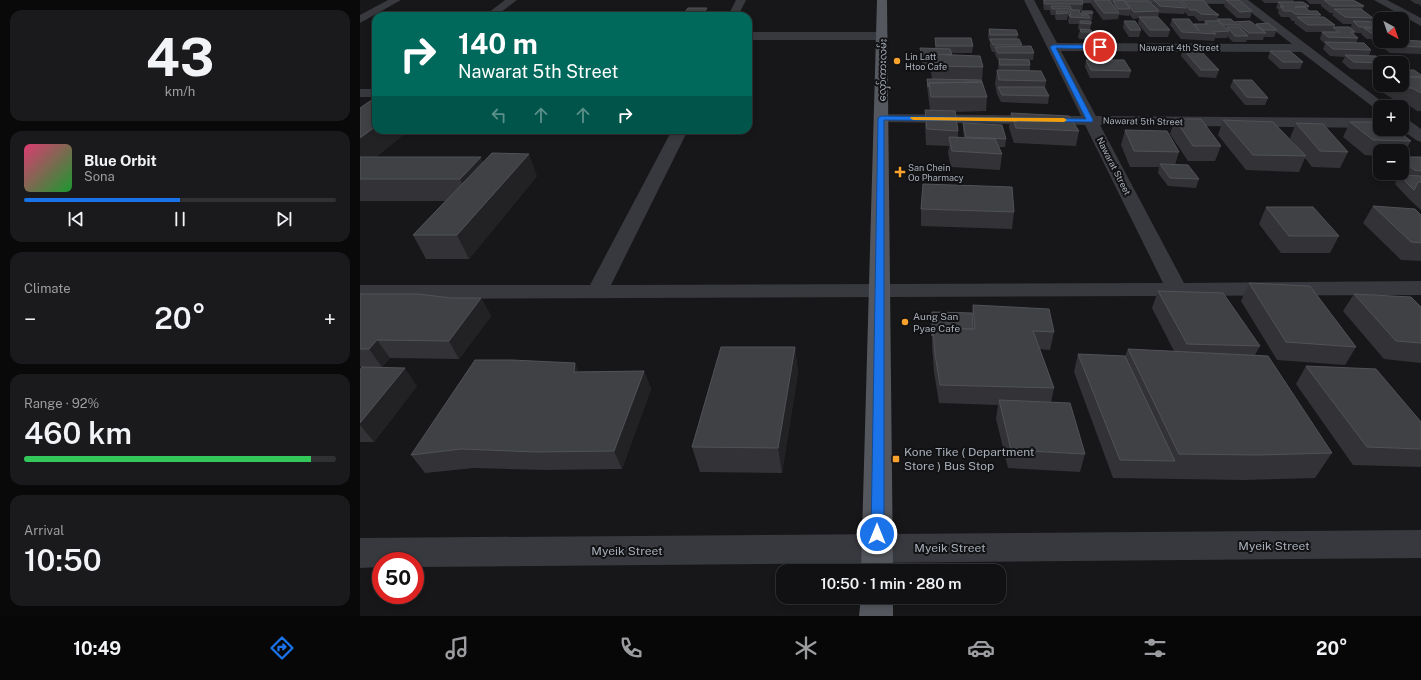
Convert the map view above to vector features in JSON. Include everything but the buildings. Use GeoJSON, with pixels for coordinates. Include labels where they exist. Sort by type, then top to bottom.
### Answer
{"type":"FeatureCollection","features":[{"type":"Feature","properties":{"kind":"main road","name":"လှော်ကားလမ်း"},"geometry":{"type":"LineString","coordinates":[[877,560],[882,0]]}},
{"type":"Feature","properties":{"kind":"main road"},"geometry":{"type":"LineString","coordinates":[[876,604],[876,616]]}},
{"type":"Feature","properties":{"kind":"street"},"geometry":{"type":"LineString","coordinates":[[374,12],[396,0]]}},
{"type":"Feature","properties":{"kind":"street"},"geometry":{"type":"LineString","coordinates":[[495,12],[512,0]]}},
{"type":"Feature","properties":{"kind":"street"},"geometry":{"type":"LineString","coordinates":[[735,12],[741,0]]}},
{"type":"Feature","properties":{"kind":"street","name":"Nawarat Street"},"geometry":{"type":"LineString","coordinates":[[1029,0],[1177,290]]}},
{"type":"Feature","properties":{"kind":"street"},"geometry":{"type":"LineString","coordinates":[[1066,0],[1242,0],[1373,100]]}},
{"type":"Feature","properties":{"kind":"street"},"geometry":{"type":"LineString","coordinates":[[1380,0],[1421,23]]}},
{"type":"Feature","properties":{"kind":"street"},"geometry":{"type":"LineString","coordinates":[[360,20],[372,13]]}},
{"type":"Feature","properties":{"kind":"street"},"geometry":{"type":"LineString","coordinates":[[752,36],[882,36]]}},
{"type":"Feature","properties":{"kind":"street","name":"Nawarat 4th Street"},"geometry":{"type":"LineString","coordinates":[[1053,47],[1304,48]]}},
{"type":"Feature","properties":{"kind":"street"},"geometry":{"type":"LineString","coordinates":[[360,93],[372,93]]}},
{"type":"Feature","properties":{"kind":"street","name":"Nawarat 5th Street"},"geometry":{"type":"LineString","coordinates":[[881,118],[1373,124]]}},
{"type":"Feature","properties":{"kind":"street"},"geometry":{"type":"LineString","coordinates":[[1409,123],[1421,124]]}},
{"type":"Feature","properties":{"kind":"street"},"geometry":{"type":"LineString","coordinates":[[1409,128],[1421,137]]}},
{"type":"Feature","properties":{"kind":"street"},"geometry":{"type":"LineString","coordinates":[[597,292],[678,134]]}},
{"type":"Feature","properties":{"kind":"street"},"geometry":{"type":"LineString","coordinates":[[360,292],[1421,288]]}},
{"type":"Feature","properties":{"kind":"street","name":"Myeik Street"},"geometry":{"type":"LineString","coordinates":[[360,553],[877,560],[1421,544]]}},
{"type":"Feature","properties":{"kind":"slow traffic"},"geometry":{"type":"LineString","coordinates":[[913,118],[1064,120]]}},
{"type":"Feature","properties":{"kind":"place","name":"Lin Latt Htoo Cafe"},"geometry":{"type":"Point","coordinates":[897,61]}},
{"type":"Feature","properties":{"kind":"place","name":"San Chein Oo Pharmacy"},"geometry":{"type":"Point","coordinates":[900,172]}},
{"type":"Feature","properties":{"kind":"place","name":"Aung San Pyae Cafe"},"geometry":{"type":"Point","coordinates":[905,322]}},
{"type":"Feature","properties":{"kind":"place","name":"Kone Tike ( Department Store ) Bus Stop"},"geometry":{"type":"Point","coordinates":[896,459]}},
{"type":"Feature","properties":{"kind":"route"},"geometry":{"type":"LineString","coordinates":[[877,534],[881,118],[1090,120],[1053,47],[1100,47]]}}]}
